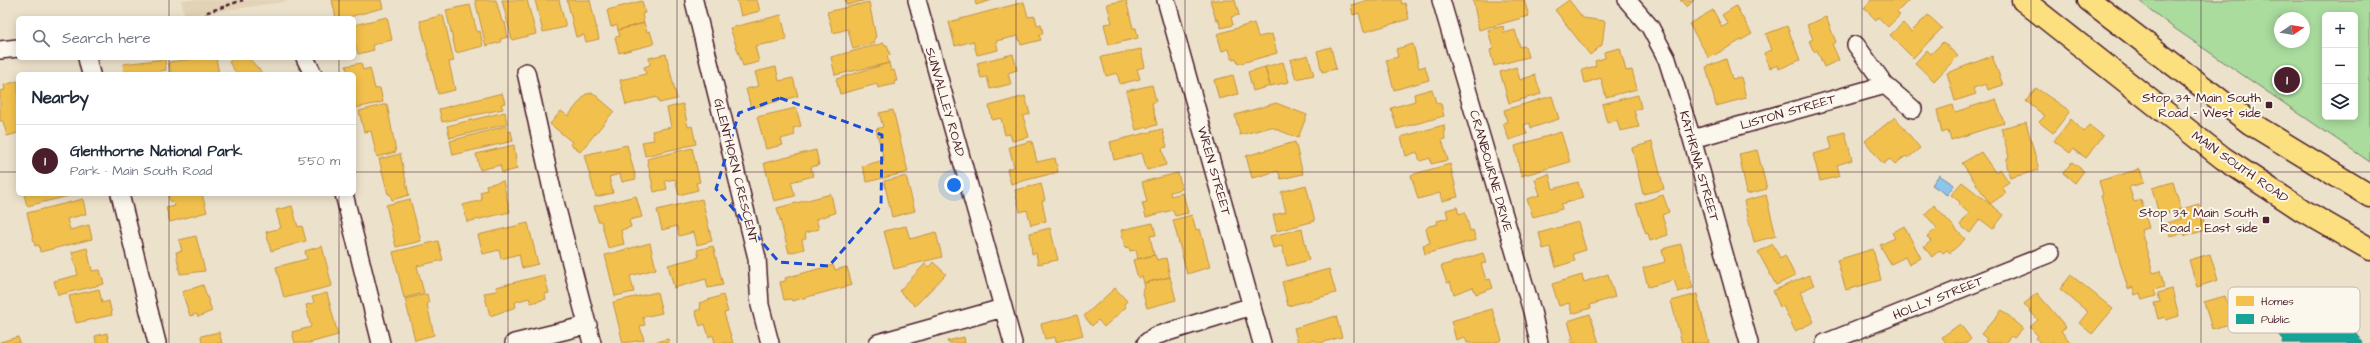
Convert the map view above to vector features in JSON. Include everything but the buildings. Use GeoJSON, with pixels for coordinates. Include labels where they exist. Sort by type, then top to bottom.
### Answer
{"type":"FeatureCollection","features":[{"type":"Feature","properties":{"kind":"highway","name":"MAIN SOUTH ROAD"},"geometry":{"type":"LineString","coordinates":[[2023,0],[2223,158],[2302,210],[2370,249]]}},
{"type":"Feature","properties":{"kind":"highway"},"geometry":{"type":"LineString","coordinates":[[2089,0],[2250,123],[2343,181],[2370,196]]}},
{"type":"Feature","properties":{"kind":"highway"},"geometry":{"type":"LineString","coordinates":[[2343,181],[2370,200]]}},
{"type":"Feature","properties":{"kind":"street","name":"SUNVALLEY ROAD"},"geometry":{"type":"LineString","coordinates":[[917,0],[1012,343]]}},
{"type":"Feature","properties":{"kind":"street","name":"WREN STREET"},"geometry":{"type":"LineString","coordinates":[[1166,0],[1262,343]]}},
{"type":"Feature","properties":{"kind":"street","name":"CRANBOURNE DRIVE"},"geometry":{"type":"LineString","coordinates":[[1441,0],[1532,311],[1539,343]]}},
{"type":"Feature","properties":{"kind":"street","name":"KATHRINA STREET"},"geometry":{"type":"LineString","coordinates":[[1627,0],[1650,28],[1667,59],[1692,139],[1749,343]]}},
{"type":"Feature","properties":{"kind":"street","name":"GLENTHORN CRESCENT"},"geometry":{"type":"LineString","coordinates":[[694,1],[757,258],[760,305],[770,343]]}},
{"type":"Feature","properties":{"kind":"street"},"geometry":{"type":"LineString","coordinates":[[1856,45],[1885,85],[1913,109]]}},
{"type":"Feature","properties":{"kind":"street"},"geometry":{"type":"LineString","coordinates":[[0,50],[16,48]]}},
{"type":"Feature","properties":{"kind":"street"},"geometry":{"type":"LineString","coordinates":[[88,60],[90,72]]}},
{"type":"Feature","properties":{"kind":"street"},"geometry":{"type":"LineString","coordinates":[[306,60],[312,72]]}},
{"type":"Feature","properties":{"kind":"street"},"geometry":{"type":"LineString","coordinates":[[526,72],[552,187],[592,343]]}},
{"type":"Feature","properties":{"kind":"street","name":"LISTON STREET"},"geometry":{"type":"LineString","coordinates":[[1692,139],[1885,85]]}},
{"type":"Feature","properties":{"kind":"street"},"geometry":{"type":"LineString","coordinates":[[120,196],[157,343]]}},
{"type":"Feature","properties":{"kind":"street"},"geometry":{"type":"LineString","coordinates":[[344,196],[381,343]]}},
{"type":"Feature","properties":{"kind":"street","name":"HOLLY STREET"},"geometry":{"type":"LineString","coordinates":[[1825,343],[2051,253]]}},
{"type":"Feature","properties":{"kind":"street"},"geometry":{"type":"LineString","coordinates":[[1146,343],[1155,336],[1252,306]]}},
{"type":"Feature","properties":{"kind":"street"},"geometry":{"type":"LineString","coordinates":[[878,343],[1003,308]]}},
{"type":"Feature","properties":{"kind":"street"},"geometry":{"type":"LineString","coordinates":[[514,343],[588,325]]}},
{"type":"Feature","properties":{"kind":"path"},"geometry":{"type":"LineString","coordinates":[[206,16],[205,13],[243,0]]}},
{"type":"Feature","properties":{"kind":"highlighted area"},"geometry":{"type":"Polygon","coordinates":[[[780,98],[882,135],[881,206],[829,266],[779,262],[716,189],[739,113],[780,98]]]}},
{"type":"Feature","properties":{"kind":"shaded area"},"geometry":{"type":"Polygon","coordinates":[[[181,0],[297,0],[185,16],[181,0]]]}},
{"type":"Feature","properties":{"kind":"green space"},"geometry":{"type":"Polygon","coordinates":[[[2138,0],[2370,0],[2370,162],[2171,26],[2138,0]]]}},
{"type":"Feature","properties":{"kind":"water"},"geometry":{"type":"Polygon","coordinates":[[[1939,175],[1954,185],[1947,195],[1932,185],[1939,175]]]}},
{"type":"Feature","properties":{"kind":"place","name":"Glenthorne National Park"},"geometry":{"type":"Point","coordinates":[2287,80]}},
{"type":"Feature","properties":{"kind":"place","name":"Stop 34 Main South Road - West side"},"geometry":{"type":"Point","coordinates":[2269,105]}},
{"type":"Feature","properties":{"kind":"place","name":"Stop 34 Main South Road - East side"},"geometry":{"type":"Point","coordinates":[2266,220]}}]}
